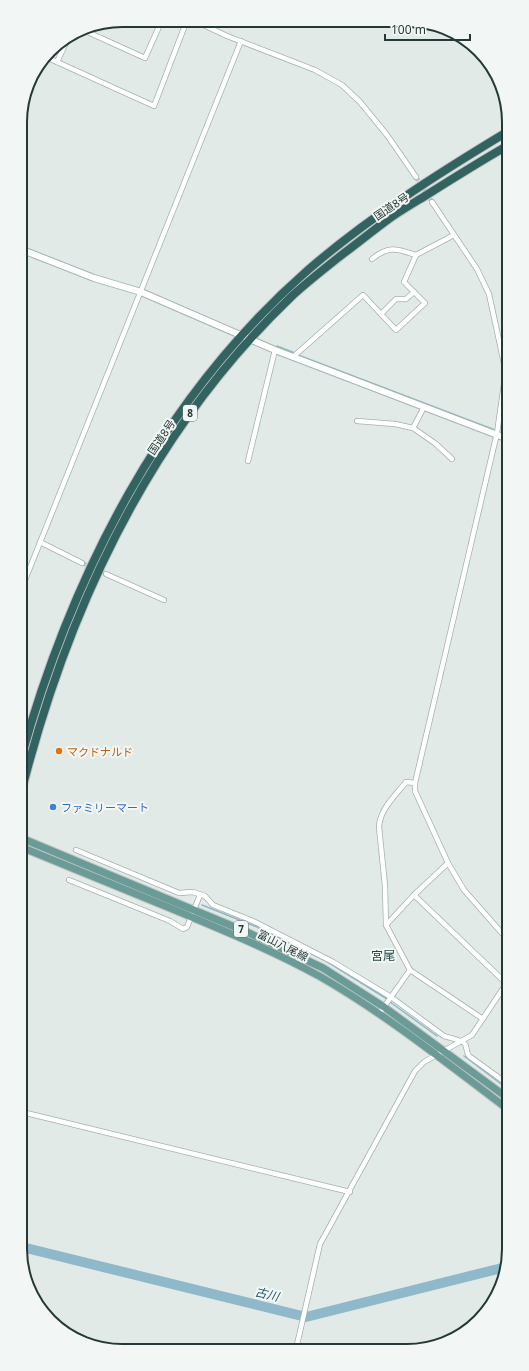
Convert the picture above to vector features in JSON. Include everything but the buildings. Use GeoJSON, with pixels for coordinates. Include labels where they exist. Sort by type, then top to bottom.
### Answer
{"type":"FeatureCollection","features":[{"type":"Feature","properties":{"kind":"highway","name":"国道8号"},"geometry":{"type":"LineString","coordinates":[[27,736],[52,661],[92,565],[117,514],[154,451],[183,406],[246,338],[280,296],[309,270],[381,214],[456,163],[502,135]]}},
{"type":"Feature","properties":{"kind":"highway","name":"国道8号"},"geometry":{"type":"LineString","coordinates":[[27,770],[60,664],[80,613],[125,517],[159,458],[246,338],[292,296],[386,220],[502,149]]}},
{"type":"Feature","properties":{"kind":"main road","name":"富山八尾線"},"geometry":{"type":"LineString","coordinates":[[27,840],[249,932],[323,968],[384,1007],[502,1094]]}},
{"type":"Feature","properties":{"kind":"main road","name":"富山八尾線"},"geometry":{"type":"LineString","coordinates":[[27,849],[247,940],[293,963],[352,996],[379,1014],[502,1105]]}},
{"type":"Feature","properties":{"kind":"street"},"geometry":{"type":"LineString","coordinates":[[89,33],[144,58],[159,27]]}},
{"type":"Feature","properties":{"kind":"street"},"geometry":{"type":"LineString","coordinates":[[51,59],[154,106],[184,27]]}},
{"type":"Feature","properties":{"kind":"street"},"geometry":{"type":"LineString","coordinates":[[209,27],[315,70],[342,85],[360,102],[387,135],[416,177]]}},
{"type":"Feature","properties":{"kind":"street"},"geometry":{"type":"LineString","coordinates":[[27,575],[241,41]]}},
{"type":"Feature","properties":{"kind":"street"},"geometry":{"type":"LineString","coordinates":[[57,62],[64,47]]}},
{"type":"Feature","properties":{"kind":"street"},"geometry":{"type":"LineString","coordinates":[[432,202],[477,269],[489,294],[495,317],[502,357]]}},
{"type":"Feature","properties":{"kind":"street"},"geometry":{"type":"LineString","coordinates":[[293,357],[363,295],[396,330],[425,303],[404,282],[416,255],[454,235]]}},
{"type":"Feature","properties":{"kind":"street"},"geometry":{"type":"LineString","coordinates":[[372,260],[379,253],[395,248],[416,255]]}},
{"type":"Feature","properties":{"kind":"street"},"geometry":{"type":"LineString","coordinates":[[27,251],[94,278],[141,292],[274,350],[502,436]]}},
{"type":"Feature","properties":{"kind":"street"},"geometry":{"type":"LineString","coordinates":[[381,314],[396,299],[406,299],[414,292]]}},
{"type":"Feature","properties":{"kind":"street"},"geometry":{"type":"LineString","coordinates":[[248,461],[274,350]]}},
{"type":"Feature","properties":{"kind":"street"},"geometry":{"type":"LineString","coordinates":[[502,398],[497,434],[415,783],[420,803],[448,863],[464,890],[502,933]]}},
{"type":"Feature","properties":{"kind":"street"},"geometry":{"type":"LineString","coordinates":[[413,428],[424,407]]}},
{"type":"Feature","properties":{"kind":"street"},"geometry":{"type":"LineString","coordinates":[[357,421],[395,424],[413,428],[436,444],[452,459]]}},
{"type":"Feature","properties":{"kind":"street"},"geometry":{"type":"LineString","coordinates":[[40,542],[82,563]]}},
{"type":"Feature","properties":{"kind":"street"},"geometry":{"type":"LineString","coordinates":[[106,574],[164,600]]}},
{"type":"Feature","properties":{"kind":"street"},"geometry":{"type":"LineString","coordinates":[[415,783],[406,782],[386,806],[380,819],[379,827],[385,886],[386,925],[410,970],[483,1019]]}},
{"type":"Feature","properties":{"kind":"street"},"geometry":{"type":"LineString","coordinates":[[76,850],[179,893],[193,892],[205,896],[213,905],[253,921],[333,962],[391,997],[444,1036],[451,1040],[462,1041],[466,1044],[467,1053],[469,1056],[502,1081]]}},
{"type":"Feature","properties":{"kind":"street"},"geometry":{"type":"LineString","coordinates":[[386,925],[414,894],[448,863]]}},
{"type":"Feature","properties":{"kind":"street"},"geometry":{"type":"LineString","coordinates":[[69,880],[170,921],[183,929],[186,927],[191,917],[200,894]]}},
{"type":"Feature","properties":{"kind":"street"},"geometry":{"type":"LineString","coordinates":[[414,894],[502,977]]}},
{"type":"Feature","properties":{"kind":"street"},"geometry":{"type":"LineString","coordinates":[[379,1014],[410,970]]}},
{"type":"Feature","properties":{"kind":"street"},"geometry":{"type":"LineString","coordinates":[[297,1344],[320,1244],[350,1192],[415,1071],[424,1062],[472,1035],[502,992]]}},
{"type":"Feature","properties":{"kind":"street"},"geometry":{"type":"LineString","coordinates":[[27,1113],[350,1192]]}},
{"type":"Feature","properties":{"kind":"waterway"},"geometry":{"type":"LineString","coordinates":[[277,346],[295,353]]}},
{"type":"Feature","properties":{"kind":"waterway"},"geometry":{"type":"LineString","coordinates":[[298,355],[502,433]]}},
{"type":"Feature","properties":{"kind":"waterway"},"geometry":{"type":"LineString","coordinates":[[202,905],[257,927],[326,961],[387,999]]}},
{"type":"Feature","properties":{"kind":"waterway"},"geometry":{"type":"LineString","coordinates":[[390,1002],[437,1036]]}},
{"type":"Feature","properties":{"kind":"waterway"},"geometry":{"type":"LineString","coordinates":[[464,1056],[502,1085]]}},
{"type":"Feature","properties":{"kind":"waterway","name":"古川"},"geometry":{"type":"LineString","coordinates":[[27,1248],[306,1317],[500,1269]]}},
{"type":"Feature","properties":{"kind":"tunnel"},"geometry":{"type":"LineString","coordinates":[[416,177],[432,202]]}},
{"type":"Feature","properties":{"kind":"tunnel"},"geometry":{"type":"LineString","coordinates":[[82,563],[106,574]]}},
{"type":"Feature","properties":{"kind":"place","name":"マクドナルド"},"geometry":{"type":"Point","coordinates":[59,751]}},
{"type":"Feature","properties":{"kind":"place","name":"ファミリーマート"},"geometry":{"type":"Point","coordinates":[53,807]}},
{"type":"Feature","properties":{"kind":"district","name":"宮尾"},"geometry":{"type":"Point","coordinates":[383,955]}}]}
